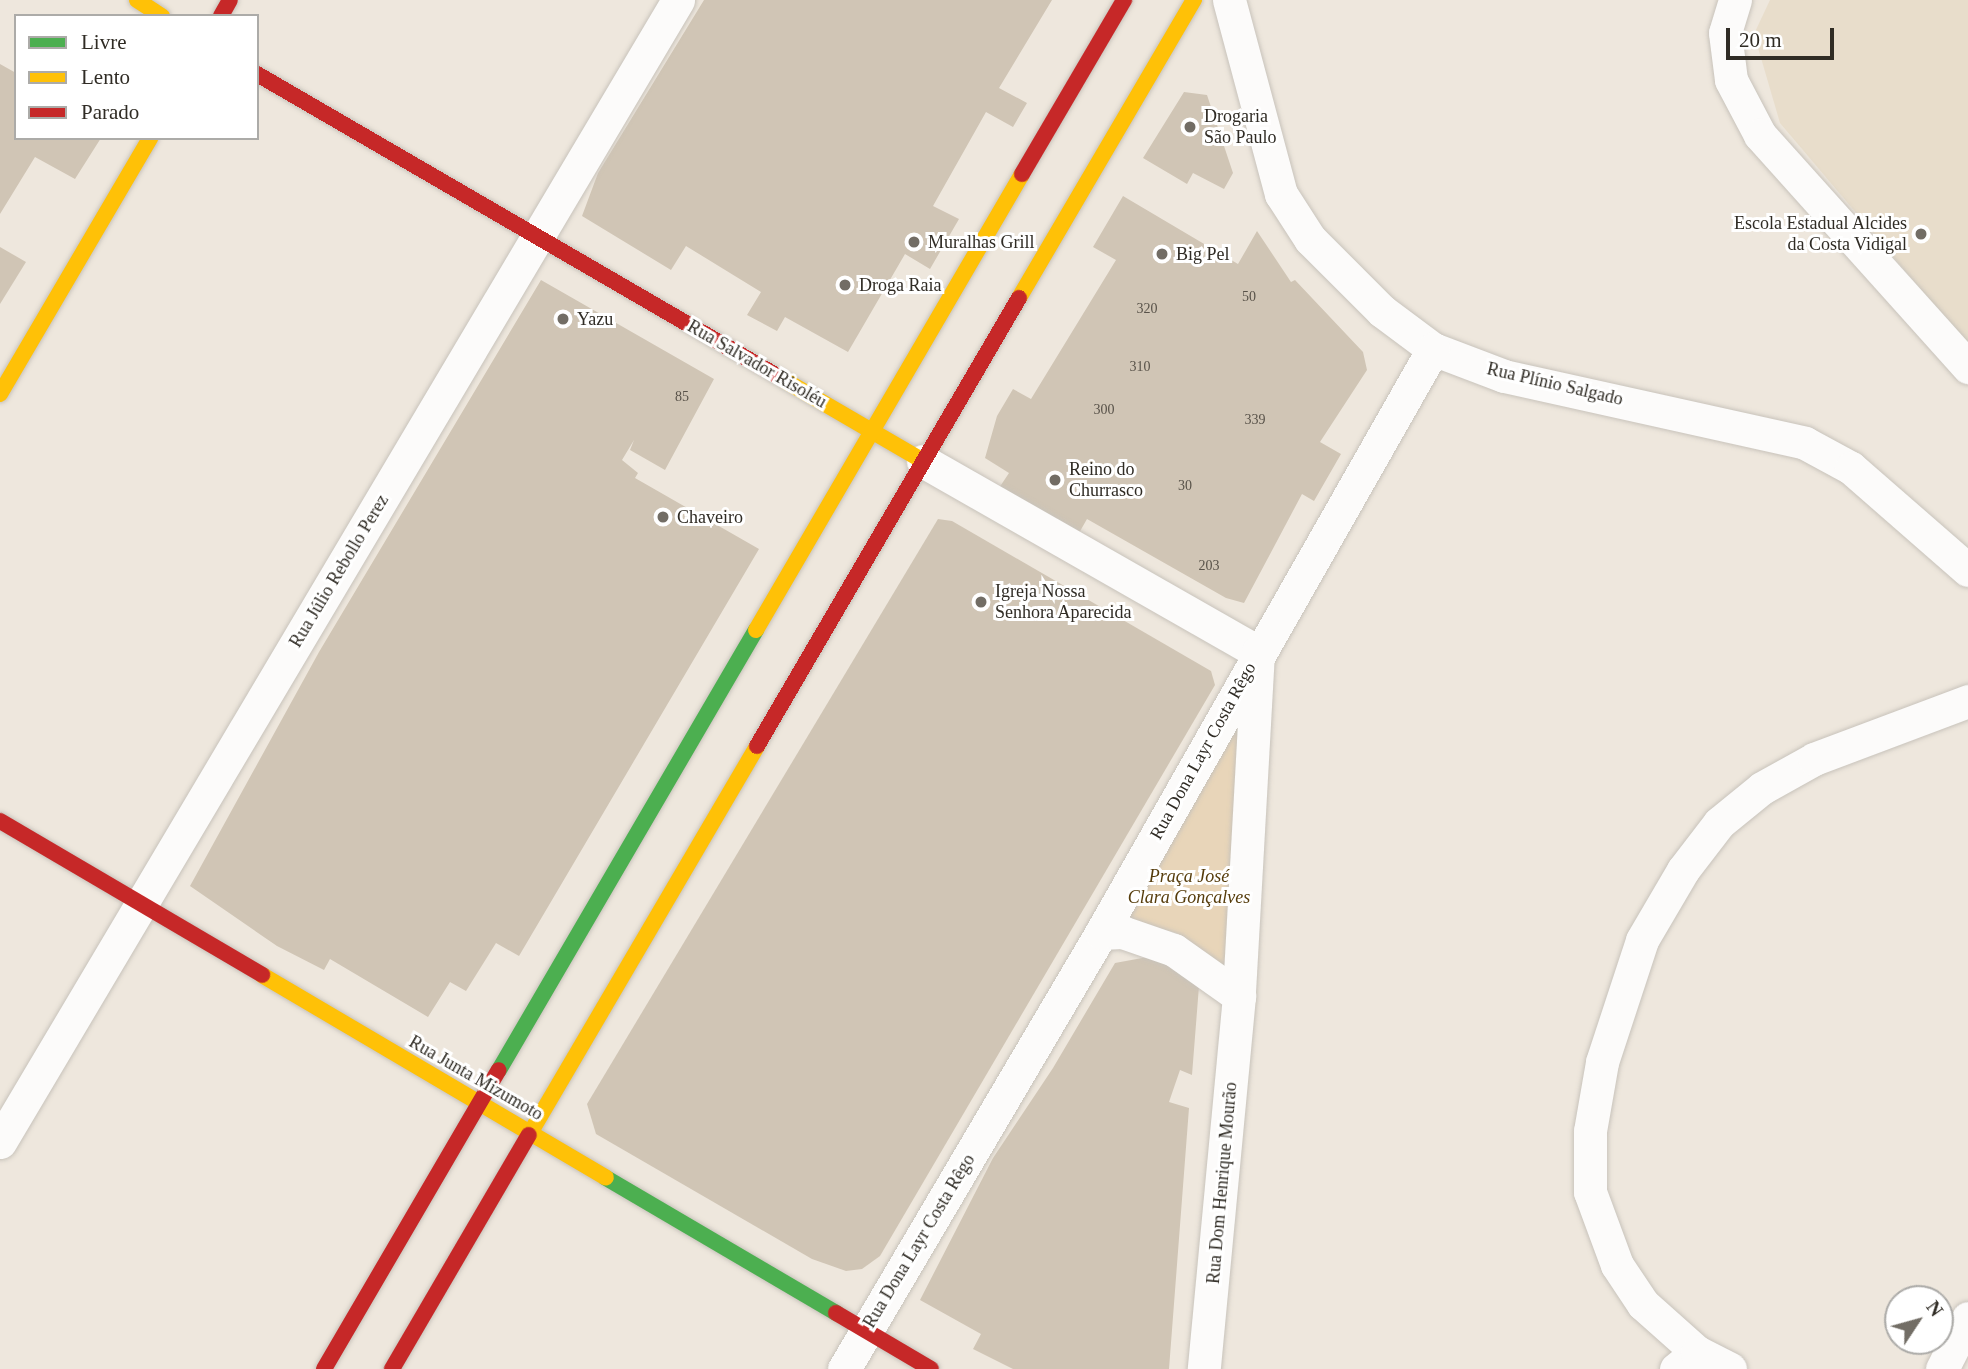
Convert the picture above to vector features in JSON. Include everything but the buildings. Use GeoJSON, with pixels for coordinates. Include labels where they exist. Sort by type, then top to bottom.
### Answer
{"type":"FeatureCollection","features":[{"type":"Feature","properties":{"kind":"main road"},"geometry":{"type":"LineString","coordinates":[[137,0],[159,14]]}},
{"type":"Feature","properties":{"kind":"main road"},"geometry":{"type":"LineString","coordinates":[[324,1369],[1124,0]]}},
{"type":"Feature","properties":{"kind":"main road"},"geometry":{"type":"LineString","coordinates":[[392,1369],[1194,0]]}},
{"type":"Feature","properties":{"kind":"main road","name":"Rua Salvador Risoléu"},"geometry":{"type":"LineString","coordinates":[[259,75],[923,461]]}},
{"type":"Feature","properties":{"kind":"main road"},"geometry":{"type":"LineString","coordinates":[[0,394],[149,140]]}},
{"type":"Feature","properties":{"kind":"main road","name":"Rua Junta Mizumoto"},"geometry":{"type":"LineString","coordinates":[[0,821],[931,1369]]}},
{"type":"Feature","properties":{"kind":"street","name":"Rua Júlio Rebollo Perez"},"geometry":{"type":"LineString","coordinates":[[0,1142],[678,0]]}},
{"type":"Feature","properties":{"kind":"street","name":"Rua Plínio Salgado"},"geometry":{"type":"LineString","coordinates":[[1228,0],[1281,194],[1310,239],[1350,283],[1433,349],[1504,376],[1805,443],[1851,468],[1968,570]]}},
{"type":"Feature","properties":{"kind":"street"},"geometry":{"type":"LineString","coordinates":[[1735,0],[1725,33],[1731,80],[1760,135],[1968,367]]}},
{"type":"Feature","properties":{"kind":"street","name":"Rua Dona Layr Costa Rêgo"},"geometry":{"type":"LineString","coordinates":[[844,1369],[1101,933],[1258,652],[1433,349]]}},
{"type":"Feature","properties":{"kind":"street","name":"Rua Salvador Risoléu"},"geometry":{"type":"LineString","coordinates":[[923,461],[1258,652]]}},
{"type":"Feature","properties":{"kind":"street","name":"Rua Dom Henrique Mourão"},"geometry":{"type":"LineString","coordinates":[[1204,1369],[1239,996],[1258,652]]}},
{"type":"Feature","properties":{"kind":"street"},"geometry":{"type":"LineString","coordinates":[[1730,1369],[1687,1361],[1617,1265],[1590,1192],[1590,1131],[1602,1062],[1642,940],[1683,870],[1719,823],[1762,788],[1836,749],[1968,701]]}},
{"type":"Feature","properties":{"kind":"street"},"geometry":{"type":"LineString","coordinates":[[1101,933],[1122,932],[1174,950],[1239,996]]}},
{"type":"Feature","properties":{"kind":"street"},"geometry":{"type":"LineString","coordinates":[[1942,1369],[1968,1318]]}},
{"type":"Feature","properties":{"kind":"shaded area","name":"Escola Estadual Alcides da Costa Vidigal"},"geometry":{"type":"Polygon","coordinates":[[[1770,0],[1968,0],[1968,345],[1780,123],[1754,34],[1770,0]]]}},
{"type":"Feature","properties":{"kind":"green space","name":"Praça José Clara Gonçalves"},"geometry":{"type":"Polygon","coordinates":[[[1254,684],[1230,977],[1177,933],[1144,924],[1113,924],[1254,684]]]}},
{"type":"Feature","properties":{"kind":"traffic: fast"},"geometry":{"type":"LineString","coordinates":[[499,1070],[756,630]]}},
{"type":"Feature","properties":{"kind":"traffic: fast"},"geometry":{"type":"LineString","coordinates":[[606,1178],[836,1313]]}},
{"type":"Feature","properties":{"kind":"traffic: slow"},"geometry":{"type":"LineString","coordinates":[[137,0],[159,14]]}},
{"type":"Feature","properties":{"kind":"traffic: slow"},"geometry":{"type":"LineString","coordinates":[[1019,298],[1194,0]]}},
{"type":"Feature","properties":{"kind":"traffic: slow"},"geometry":{"type":"LineString","coordinates":[[0,394],[149,140]]}},
{"type":"Feature","properties":{"kind":"traffic: slow"},"geometry":{"type":"LineString","coordinates":[[756,630],[1022,174]]}},
{"type":"Feature","properties":{"kind":"traffic: slow"},"geometry":{"type":"LineString","coordinates":[[784,380],[923,461]]}},
{"type":"Feature","properties":{"kind":"traffic: slow"},"geometry":{"type":"LineString","coordinates":[[529,1135],[757,746]]}},
{"type":"Feature","properties":{"kind":"traffic: slow"},"geometry":{"type":"LineString","coordinates":[[262,975],[606,1178]]}},
{"type":"Feature","properties":{"kind":"traffic: jam"},"geometry":{"type":"LineString","coordinates":[[222,14],[230,0]]}},
{"type":"Feature","properties":{"kind":"traffic: jam"},"geometry":{"type":"LineString","coordinates":[[1022,174],[1124,0]]}},
{"type":"Feature","properties":{"kind":"traffic: jam"},"geometry":{"type":"LineString","coordinates":[[259,75],[784,380]]}},
{"type":"Feature","properties":{"kind":"traffic: jam"},"geometry":{"type":"LineString","coordinates":[[757,746],[1019,298]]}},
{"type":"Feature","properties":{"kind":"traffic: jam"},"geometry":{"type":"LineString","coordinates":[[0,821],[262,975]]}},
{"type":"Feature","properties":{"kind":"traffic: jam"},"geometry":{"type":"LineString","coordinates":[[324,1369],[499,1070]]}},
{"type":"Feature","properties":{"kind":"traffic: jam"},"geometry":{"type":"LineString","coordinates":[[392,1369],[529,1135]]}},
{"type":"Feature","properties":{"kind":"traffic: jam"},"geometry":{"type":"LineString","coordinates":[[836,1313],[931,1369]]}},
{"type":"Feature","properties":{"kind":"place","name":"Drogaria São Paulo"},"geometry":{"type":"Point","coordinates":[1190,127]}},
{"type":"Feature","properties":{"kind":"place","name":"Escola Estadual Alcides da Costa Vidigal"},"geometry":{"type":"Point","coordinates":[1921,234]}},
{"type":"Feature","properties":{"kind":"place","name":"Muralhas Grill"},"geometry":{"type":"Point","coordinates":[914,242]}},
{"type":"Feature","properties":{"kind":"place","name":"Big Pel"},"geometry":{"type":"Point","coordinates":[1162,254]}},
{"type":"Feature","properties":{"kind":"place","name":"Droga Raia"},"geometry":{"type":"Point","coordinates":[845,285]}},
{"type":"Feature","properties":{"kind":"place","name":"Yazu"},"geometry":{"type":"Point","coordinates":[563,319]}},
{"type":"Feature","properties":{"kind":"place","name":"Reino do Churrasco"},"geometry":{"type":"Point","coordinates":[1055,480]}},
{"type":"Feature","properties":{"kind":"place","name":"Chaveiro"},"geometry":{"type":"Point","coordinates":[663,517]}},
{"type":"Feature","properties":{"kind":"place","name":"Igreja Nossa Senhora Aparecida"},"geometry":{"type":"Point","coordinates":[981,602]}}]}
